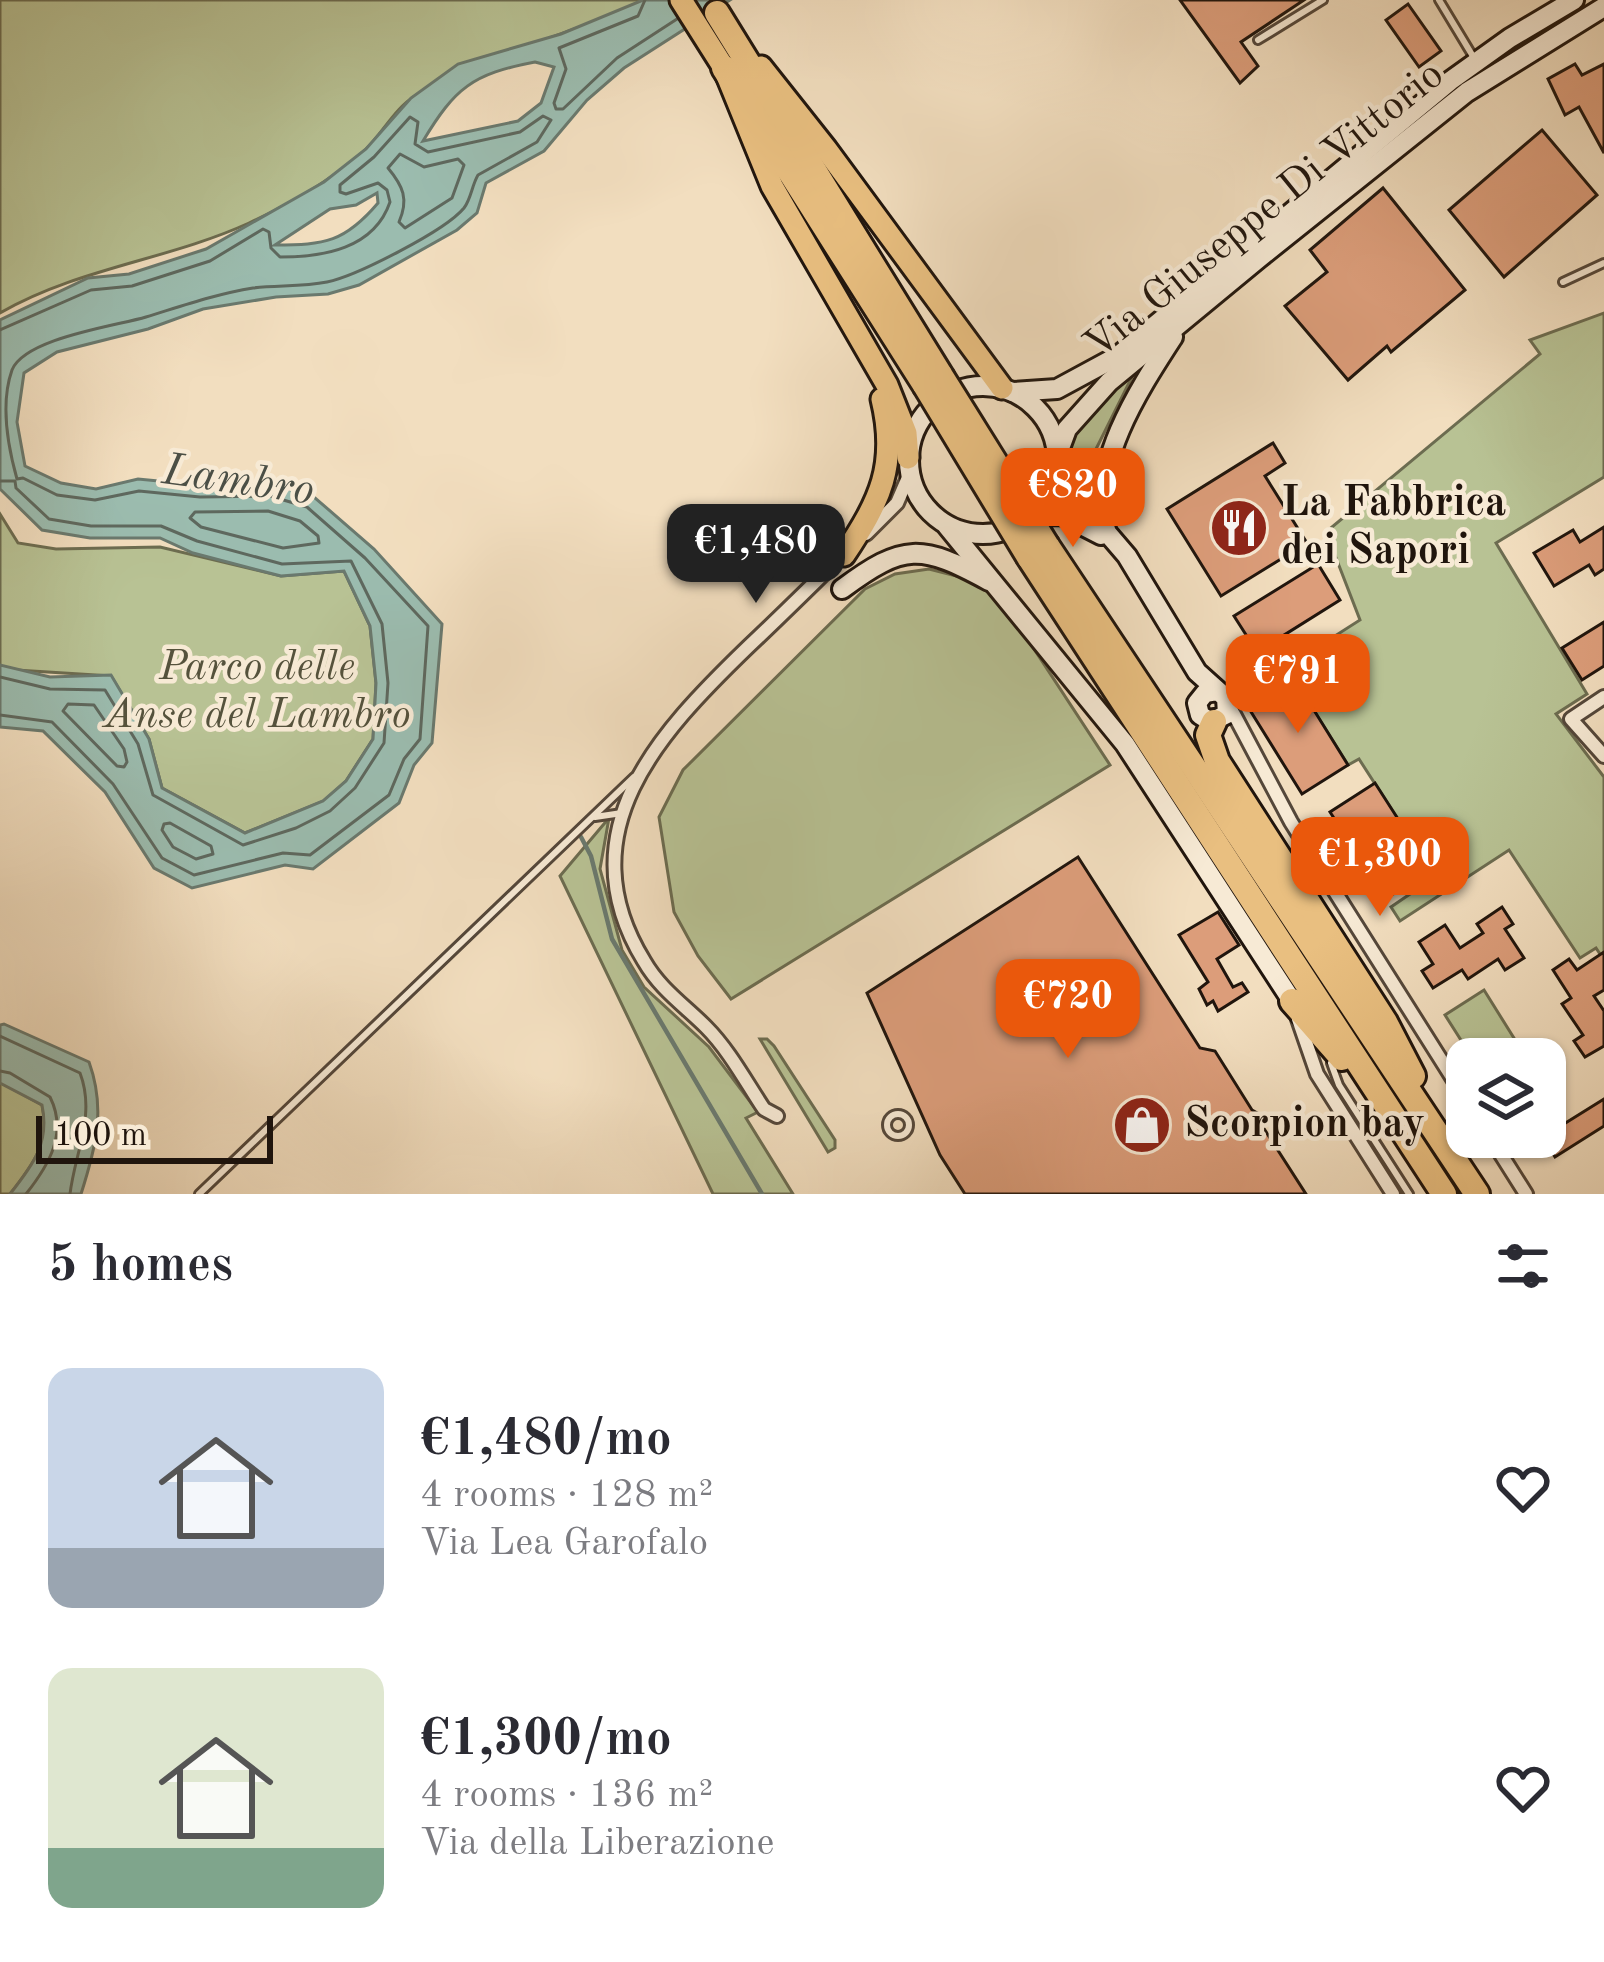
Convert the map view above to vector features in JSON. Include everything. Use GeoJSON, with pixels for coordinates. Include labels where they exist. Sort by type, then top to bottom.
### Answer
{"type":"FeatureCollection","features":[{"type":"Feature","properties":{"kind":"highway"},"geometry":{"type":"LineString","coordinates":[[708,13],[1038,552],[1444,1194]]}},
{"type":"Feature","properties":{"kind":"highway"},"geometry":{"type":"LineString","coordinates":[[724,68],[933,381]]}},
{"type":"Feature","properties":{"kind":"highway"},"geometry":{"type":"LineString","coordinates":[[1038,552],[1169,735],[1477,1194]]}},
{"type":"Feature","properties":{"kind":"highway"},"geometry":{"type":"LineString","coordinates":[[1214,708],[1208,735],[1216,761],[1385,1022],[1457,1164]]}},
{"type":"Feature","properties":{"kind":"highway"},"geometry":{"type":"LineString","coordinates":[[1292,1001],[1391,1113]]}},
{"type":"Feature","properties":{"kind":"main road"},"geometry":{"type":"LineString","coordinates":[[681,0],[708,13],[826,149],[951,323],[1008,390],[1045,419],[1057,462],[1120,548],[1214,708]]}},
{"type":"Feature","properties":{"kind":"main road","name":"Via Giuseppe Di Vittorio"},"geometry":{"type":"LineString","coordinates":[[1008,390],[1057,388],[1118,356],[1476,62],[1574,0]]}},
{"type":"Feature","properties":{"kind":"main road","name":"Via Giuseppe Di Vittorio"},"geometry":{"type":"LineString","coordinates":[[1057,462],[1066,429],[1081,410],[1183,323],[1467,92],[1604,7]]}},
{"type":"Feature","properties":{"kind":"main road"},"geometry":{"type":"LineString","coordinates":[[708,13],[760,163],[895,404],[906,433],[909,466],[925,507],[1000,587],[1125,744],[1292,1001]]}},
{"type":"Feature","properties":{"kind":"main road"},"geometry":{"type":"LineString","coordinates":[[838,300],[873,372],[889,445],[875,507],[844,555]]}},
{"type":"Feature","properties":{"kind":"main road"},"geometry":{"type":"LineString","coordinates":[[1106,530],[1102,495],[1109,456],[1183,323]]}},
{"type":"Feature","properties":{"kind":"main road"},"geometry":{"type":"LineString","coordinates":[[909,466],[918,423],[944,396],[971,386],[1008,390]]}},
{"type":"Feature","properties":{"kind":"main road"},"geometry":{"type":"LineString","coordinates":[[1032,517],[1052,489],[1057,462]]}},
{"type":"Feature","properties":{"kind":"main road"},"geometry":{"type":"LineString","coordinates":[[947,526],[993,534],[1032,517],[1062,515],[1120,548]]}},
{"type":"Feature","properties":{"kind":"main road"},"geometry":{"type":"LineString","coordinates":[[842,589],[878,563],[909,554],[950,560],[1000,587]]}},
{"type":"Feature","properties":{"kind":"street"},"geometry":{"type":"LineString","coordinates":[[777,1116],[764,1109],[709,1029],[656,980],[633,942],[615,874],[624,813],[639,774],[664,735],[897,502],[909,466]]}},
{"type":"Feature","properties":{"kind":"street"},"geometry":{"type":"LineString","coordinates":[[1604,697],[1571,719],[1604,755]]}},
{"type":"Feature","properties":{"kind":"street"},"geometry":{"type":"LineString","coordinates":[[1214,708],[1258,760],[1291,822],[1446,1068]]}},
{"type":"Feature","properties":{"kind":"street"},"geometry":{"type":"LineString","coordinates":[[1292,1001],[1317,1074],[1393,1194]]}},
{"type":"Feature","properties":{"kind":"street"},"geometry":{"type":"LineString","coordinates":[[1503,1158],[1526,1194]]}},
{"type":"Feature","properties":{"kind":"lane"},"geometry":{"type":"LineString","coordinates":[[1258,40],[1323,0]]}},
{"type":"Feature","properties":{"kind":"lane"},"geometry":{"type":"LineString","coordinates":[[1439,0],[1476,62]]}},
{"type":"Feature","properties":{"kind":"lane"},"geometry":{"type":"LineString","coordinates":[[1563,282],[1604,263]]}},
{"type":"Feature","properties":{"kind":"lane"},"geometry":{"type":"LineString","coordinates":[[199,1194],[639,774]]}},
{"type":"Feature","properties":{"kind":"lane"},"geometry":{"type":"LineString","coordinates":[[591,818],[624,813]]}},
{"type":"Feature","properties":{"kind":"lane"},"geometry":{"type":"LineString","coordinates":[[1322,1036],[1339,1085],[1408,1194]]}},
{"type":"Feature","properties":{"kind":"green space"},"geometry":{"type":"Polygon","coordinates":[[[0,0],[643,0],[470,68],[415,96],[352,161],[264,216],[218,236],[60,285],[0,313],[0,0]]]}},
{"type":"Feature","properties":{"kind":"green space"},"geometry":{"type":"Polygon","coordinates":[[[1604,313],[1604,477],[1496,543],[1587,694],[1556,714],[1604,777],[1604,960],[1596,948],[1580,958],[1509,850],[1400,921],[1391,907],[1435,877],[1359,759],[1348,765],[1294,679],[1248,707],[1241,696],[1360,620],[1326,532],[1540,354],[1530,340],[1604,313]]]}},
{"type":"Feature","properties":{"kind":"green space"},"geometry":{"type":"Polygon","coordinates":[[[1135,371],[1094,453],[1087,497],[1068,468],[1068,451],[1081,425],[1135,371]]]}},
{"type":"Feature","properties":{"kind":"green space","name":"Parco delle Anse del Lambro"},"geometry":{"type":"Polygon","coordinates":[[[0,514],[18,543],[56,549],[160,547],[281,576],[344,571],[370,626],[376,683],[373,739],[346,781],[324,801],[245,833],[162,788],[149,739],[111,676],[0,669],[0,514]]]}},
{"type":"Feature","properties":{"kind":"green space"},"geometry":{"type":"Polygon","coordinates":[[[929,569],[972,580],[1002,600],[1110,765],[731,999],[698,956],[674,912],[659,817],[683,770],[865,589],[895,574],[929,569]]]}},
{"type":"Feature","properties":{"kind":"green space"},"geometry":{"type":"Polygon","coordinates":[[[609,818],[600,869],[622,950],[644,987],[709,1047],[758,1112],[746,1118],[793,1194],[713,1194],[560,876],[609,818]]]}},
{"type":"Feature","properties":{"kind":"green space"},"geometry":{"type":"Polygon","coordinates":[[[1484,990],[1514,1038],[1460,1038],[1445,1015],[1484,990]]]}},
{"type":"Feature","properties":{"kind":"green space"},"geometry":{"type":"Polygon","coordinates":[[[760,1039],[774,1046],[835,1140],[835,1148],[828,1152],[760,1039]]]}},
{"type":"Feature","properties":{"kind":"green space"},"geometry":{"type":"Polygon","coordinates":[[[0,1082],[42,1105],[44,1119],[38,1153],[10,1194],[0,1194],[0,1082]]]}},
{"type":"Feature","properties":{"kind":"water"},"geometry":{"type":"Polygon","coordinates":[[[643,0],[730,0],[624,68],[587,100],[544,151],[486,183],[477,213],[457,230],[359,285],[328,294],[203,309],[148,329],[57,352],[24,373],[17,422],[25,466],[61,483],[96,489],[138,479],[200,485],[272,484],[314,497],[374,549],[442,624],[432,743],[414,765],[399,803],[313,869],[285,865],[192,888],[154,868],[105,792],[43,731],[0,727],[0,665],[50,677],[111,675],[149,739],[162,788],[245,833],[323,801],[346,781],[373,739],[376,683],[370,626],[344,571],[281,576],[193,553],[160,538],[90,538],[42,530],[0,489],[0,320],[88,278],[129,274],[206,249],[324,182],[366,149],[411,98],[458,64],[561,34],[643,0]],[[535,62],[495,72],[467,86],[423,141],[518,121],[541,103],[554,67],[535,62]],[[377,193],[356,205],[330,209],[275,245],[333,239],[378,203],[377,193]]]}},
{"type":"Feature","properties":{"kind":"water"},"geometry":{"type":"Polygon","coordinates":[[[0,1025],[89,1062],[97,1096],[97,1128],[81,1194],[10,1194],[38,1153],[44,1119],[42,1105],[0,1083],[0,1025]]]}},
{"type":"Feature","properties":{"kind":"building"},"geometry":{"type":"Polygon","coordinates":[[[1180,0],[1304,0],[1241,42],[1258,66],[1240,83],[1180,0]]]}},
{"type":"Feature","properties":{"kind":"building"},"geometry":{"type":"Polygon","coordinates":[[[1408,4],[1441,51],[1419,67],[1386,20],[1408,4]]]}},
{"type":"Feature","properties":{"kind":"building"},"geometry":{"type":"Polygon","coordinates":[[[1575,64],[1582,75],[1604,64],[1604,153],[1579,107],[1565,115],[1548,79],[1575,64]]]}},
{"type":"Feature","properties":{"kind":"building"},"geometry":{"type":"Polygon","coordinates":[[[1542,130],[1597,195],[1504,277],[1449,210],[1542,130]]]}},
{"type":"Feature","properties":{"kind":"building"},"geometry":{"type":"Polygon","coordinates":[[[1383,188],[1465,290],[1391,352],[1387,346],[1348,380],[1285,306],[1327,272],[1310,250],[1383,188]]]}},
{"type":"Feature","properties":{"kind":"building"},"geometry":{"type":"Polygon","coordinates":[[[1273,443],[1285,463],[1265,476],[1307,543],[1221,596],[1167,509],[1273,443]]]}},
{"type":"Feature","properties":{"kind":"building"},"geometry":{"type":"Polygon","coordinates":[[[1604,527],[1604,569],[1595,575],[1589,565],[1554,586],[1534,553],[1573,530],[1580,542],[1604,527]]]}},
{"type":"Feature","properties":{"kind":"building"},"geometry":{"type":"Polygon","coordinates":[[[1318,564],[1340,600],[1257,652],[1234,616],[1318,564]]]}},
{"type":"Feature","properties":{"kind":"building"},"geometry":{"type":"Polygon","coordinates":[[[1604,622],[1604,666],[1582,680],[1562,648],[1604,622]]]}},
{"type":"Feature","properties":{"kind":"building"},"geometry":{"type":"Polygon","coordinates":[[[1294,678],[1348,765],[1302,794],[1248,707],[1294,678]]]}},
{"type":"Feature","properties":{"kind":"building"},"geometry":{"type":"Polygon","coordinates":[[[1375,783],[1432,872],[1386,898],[1330,812],[1375,783]]]}},
{"type":"Feature","properties":{"kind":"building"},"geometry":{"type":"Polygon","coordinates":[[[1078,857],[1200,1048],[1215,1051],[1306,1194],[965,1194],[940,1155],[867,993],[1078,857]]]}},
{"type":"Feature","properties":{"kind":"building"},"geometry":{"type":"Polygon","coordinates":[[[1502,907],[1513,924],[1505,929],[1524,958],[1505,970],[1498,959],[1468,979],[1462,970],[1433,988],[1422,971],[1433,964],[1419,942],[1445,925],[1460,948],[1483,933],[1477,924],[1502,907]]]}},
{"type":"Feature","properties":{"kind":"building"},"geometry":{"type":"Polygon","coordinates":[[[1218,912],[1239,945],[1217,959],[1233,987],[1242,983],[1248,992],[1218,1011],[1213,1001],[1207,1005],[1199,989],[1208,982],[1179,935],[1218,912]]]}},
{"type":"Feature","properties":{"kind":"building"},"geometry":{"type":"Polygon","coordinates":[[[1604,952],[1604,990],[1594,996],[1604,1011],[1604,1046],[1585,1057],[1574,1041],[1583,1035],[1562,1004],[1571,998],[1553,970],[1569,959],[1577,970],[1604,952]]]}},
{"type":"Feature","properties":{"kind":"building"},"geometry":{"type":"Polygon","coordinates":[[[1604,1099],[1604,1126],[1566,1150],[1566,1123],[1604,1099]]]}},
{"type":"Feature","properties":{"kind":"waterway"},"geometry":{"type":"LineString","coordinates":[[581,837],[591,856],[612,939],[762,1194]]}},
{"type":"Feature","properties":{"kind":"place","name":"La Fabbrica dei Sapori"},"geometry":{"type":"Point","coordinates":[1239,528]}},
{"type":"Feature","properties":{"kind":"place","name":"Scorpion bay"},"geometry":{"type":"Point","coordinates":[1142,1125]}},
{"type":"Feature","properties":{"kind":"water label","name":"Lambro"},"geometry":{"type":"Point","coordinates":[238,482]}}]}
